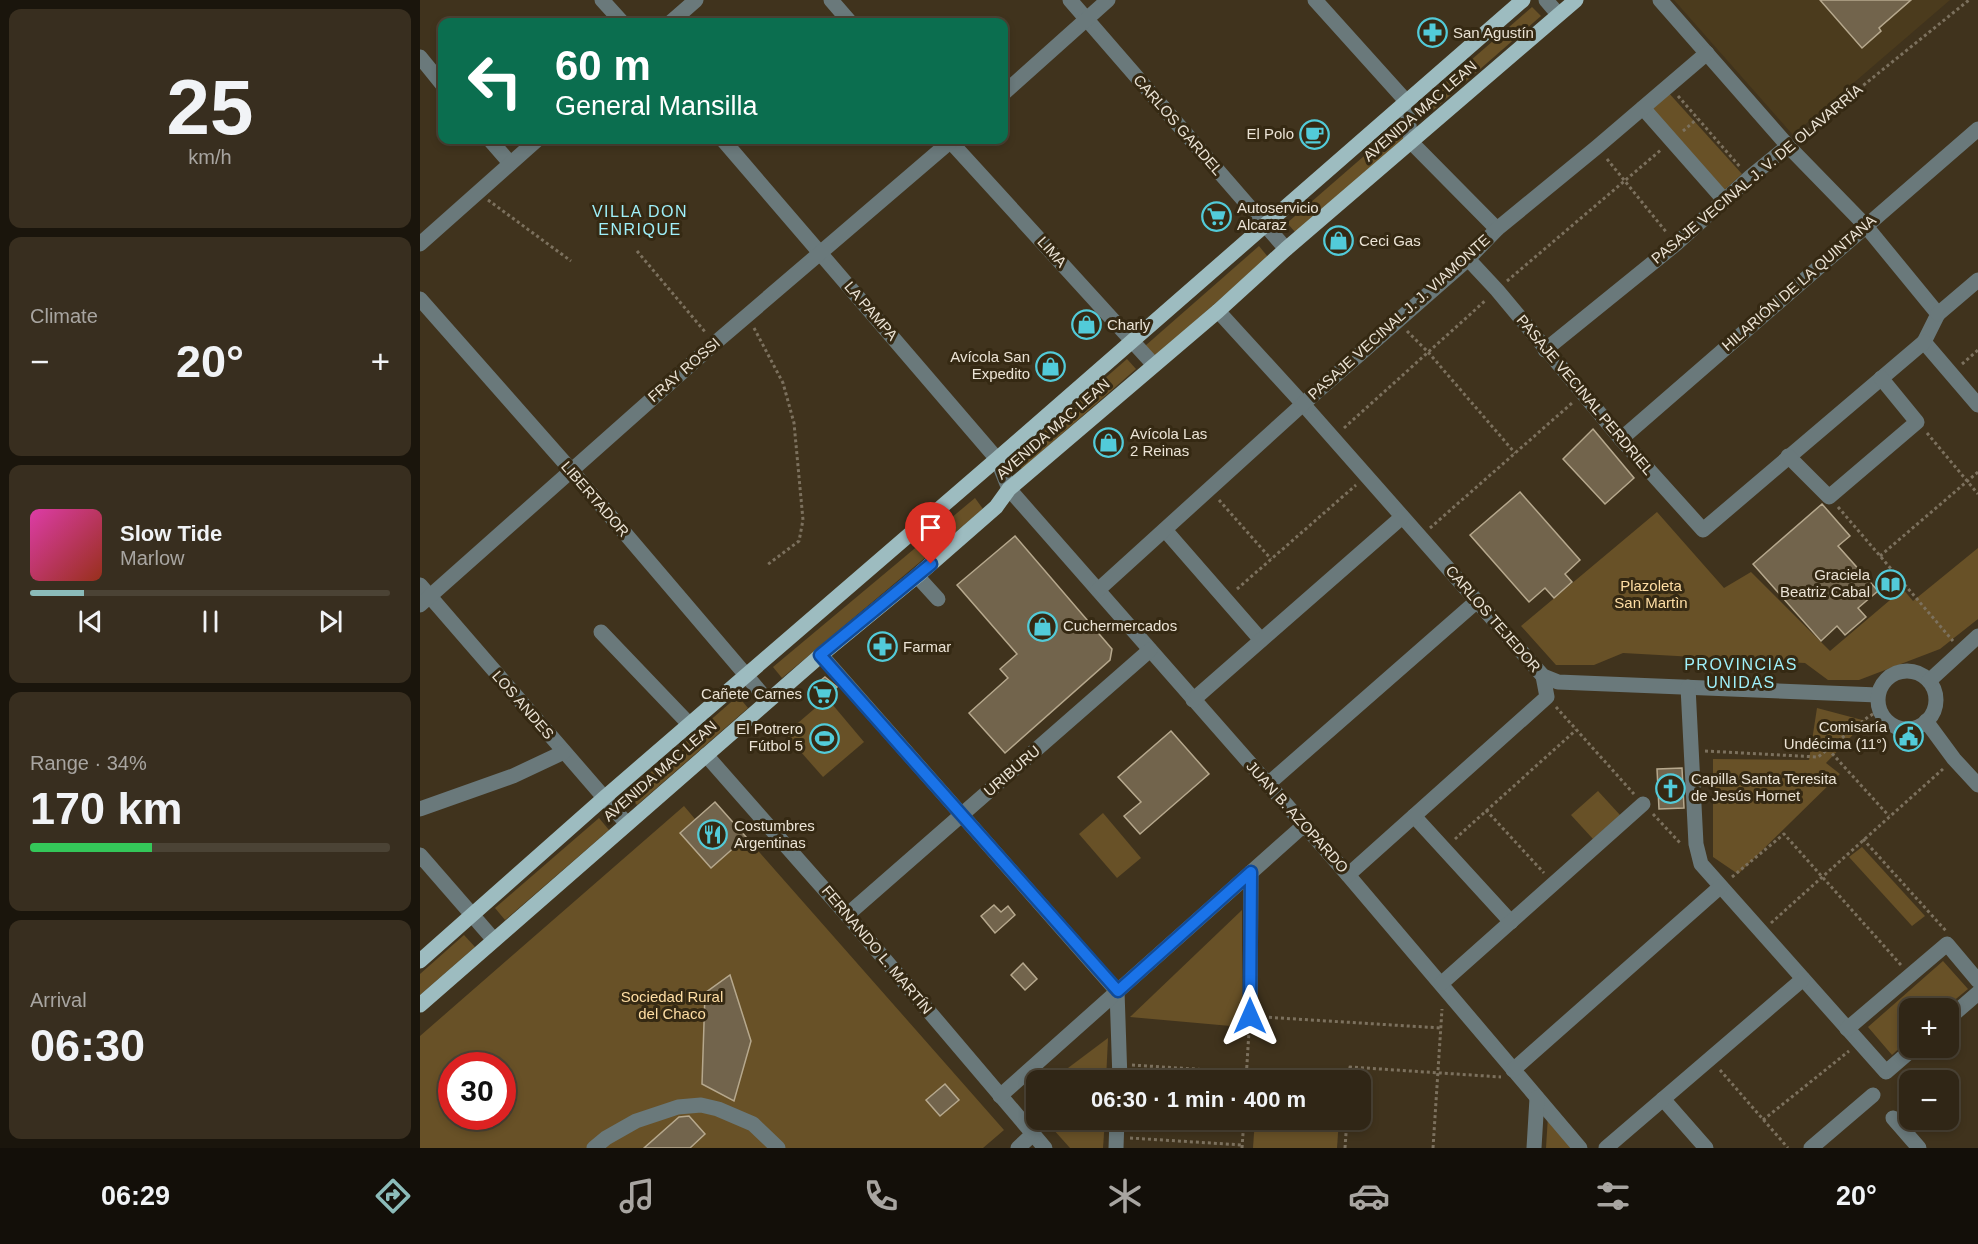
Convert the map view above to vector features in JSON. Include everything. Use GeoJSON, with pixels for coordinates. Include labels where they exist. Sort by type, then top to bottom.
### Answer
{"type":"FeatureCollection","features":[{"type":"Feature","properties":{"kind":"main road","name":"AVENIDA MAC LEAN"},"geometry":{"type":"LineString","coordinates":[[420,961],[604,798],[998,459],[1523,0]]}},
{"type":"Feature","properties":{"kind":"main road","name":"AVENIDA MAC LEAN"},"geometry":{"type":"LineString","coordinates":[[420,1005],[820,655],[917,576],[996,507],[1009,489],[1218,312],[1286,249],[1576,0]]}},
{"type":"Feature","properties":{"kind":"street"},"geometry":{"type":"LineString","coordinates":[[602,0],[618,18]]}},
{"type":"Feature","properties":{"kind":"street"},"geometry":{"type":"LineString","coordinates":[[676,18],[696,0]]}},
{"type":"Feature","properties":{"kind":"street"},"geometry":{"type":"LineString","coordinates":[[831,0],[847,18]]}},
{"type":"Feature","properties":{"kind":"street","name":"CARLOS GARDEL"},"geometry":{"type":"LineString","coordinates":[[1070,0],[1286,249]]}},
{"type":"Feature","properties":{"kind":"street"},"geometry":{"type":"LineString","coordinates":[[1008,89],[1108,0]]}},
{"type":"Feature","properties":{"kind":"street"},"geometry":{"type":"LineString","coordinates":[[1315,0],[1406,101],[1412,142],[1497,229]]}},
{"type":"Feature","properties":{"kind":"street"},"geometry":{"type":"LineString","coordinates":[[1546,0],[1558,14]]}},
{"type":"Feature","properties":{"kind":"street"},"geometry":{"type":"LineString","coordinates":[[1660,0],[1788,146],[1865,225],[1938,314]]}},
{"type":"Feature","properties":{"kind":"street","name":"PASAJE VECINAL J. J. VIAMONTE"},"geometry":{"type":"LineString","coordinates":[[1098,590],[1303,404],[1468,259],[1497,229],[1707,53]]}},
{"type":"Feature","properties":{"kind":"street"},"geometry":{"type":"LineString","coordinates":[[420,57],[438,79]]}},
{"type":"Feature","properties":{"kind":"street"},"geometry":{"type":"LineString","coordinates":[[1643,108],[1725,201]]}},
{"type":"Feature","properties":{"kind":"street","name":"HILARIÓN DE LA QUINTANA"},"geometry":{"type":"LineString","coordinates":[[1621,439],[1978,129]]}},
{"type":"Feature","properties":{"kind":"street"},"geometry":{"type":"LineString","coordinates":[[493,144],[510,163]]}},
{"type":"Feature","properties":{"kind":"street"},"geometry":{"type":"LineString","coordinates":[[420,244],[532,144]]}},
{"type":"Feature","properties":{"kind":"street","name":"LA PAMPA"},"geometry":{"type":"LineString","coordinates":[[726,144],[998,459],[1009,489]]}},
{"type":"Feature","properties":{"kind":"street","name":"FRAY ROSSI"},"geometry":{"type":"LineString","coordinates":[[423,595],[571,470],[945,144]]}},
{"type":"Feature","properties":{"kind":"street","name":"LIMA"},"geometry":{"type":"LineString","coordinates":[[954,144],[1155,365]]}},
{"type":"Feature","properties":{"kind":"street","name":"PASAJE VECINAL J. V. DE OLAVARRÍA"},"geometry":{"type":"LineString","coordinates":[[1545,350],[1676,244],[1788,146]]}},
{"type":"Feature","properties":{"kind":"street","name":"PASAJE VECINAL PERDRIEL"},"geometry":{"type":"LineString","coordinates":[[1468,259],[1497,290],[1621,439],[1703,530],[1788,456]]}},
{"type":"Feature","properties":{"kind":"street"},"geometry":{"type":"LineString","coordinates":[[1881,378],[1917,422],[1829,497],[1788,456],[1881,378],[1924,342],[1938,314],[1978,280]]}},
{"type":"Feature","properties":{"kind":"street","name":"LIBERTADOR"},"geometry":{"type":"LineString","coordinates":[[420,299],[571,470],[768,701]]}},
{"type":"Feature","properties":{"kind":"street","name":"CARLOS TEJEDOR"},"geometry":{"type":"LineString","coordinates":[[1218,312],[1303,404],[1543,676],[1558,682],[1688,687],[1879,703]]}},
{"type":"Feature","properties":{"kind":"street"},"geometry":{"type":"LineString","coordinates":[[1924,342],[1978,405]]}},
{"type":"Feature","properties":{"kind":"street","name":"JUAN B. AZOPARDO"},"geometry":{"type":"LineString","coordinates":[[1009,489],[1348,875],[1580,1148]]}},
{"type":"Feature","properties":{"kind":"street"},"geometry":{"type":"LineString","coordinates":[[1193,699],[1402,517]]}},
{"type":"Feature","properties":{"kind":"street"},"geometry":{"type":"LineString","coordinates":[[1165,530],[1261,640]]}},
{"type":"Feature","properties":{"kind":"street"},"geometry":{"type":"LineString","coordinates":[[917,576],[938,599]]}},
{"type":"Feature","properties":{"kind":"street","name":"LOS ANDES"},"geometry":{"type":"LineString","coordinates":[[423,595],[627,824]]}},
{"type":"Feature","properties":{"kind":"street"},"geometry":{"type":"LineString","coordinates":[[1268,784],[1477,601]]}},
{"type":"Feature","properties":{"kind":"street"},"geometry":{"type":"LineString","coordinates":[[601,632],[690,725]]}},
{"type":"Feature","properties":{"kind":"street"},"geometry":{"type":"LineString","coordinates":[[1929,681],[1978,636]]}},
{"type":"Feature","properties":{"kind":"street","name":"URIBURU"},"geometry":{"type":"LineString","coordinates":[[847,915],[1150,650]]}},
{"type":"Feature","properties":{"kind":"street"},"geometry":{"type":"LineString","coordinates":[[820,655],[1118,991],[1121,1070]]}},
{"type":"Feature","properties":{"kind":"street"},"geometry":{"type":"LineString","coordinates":[[1899,672],[1915,672],[1929,681],[1933,688],[1935,702],[1931,716],[1926,721],[1912,728],[1896,726],[1884,717],[1879,703],[1885,681],[1899,672]]}},
{"type":"Feature","properties":{"kind":"street"},"geometry":{"type":"LineString","coordinates":[[1348,875],[1546,697],[1543,676]]}},
{"type":"Feature","properties":{"kind":"street"},"geometry":{"type":"LineString","coordinates":[[1688,687],[1696,844],[1701,864],[1886,1072],[1902,1058]]}},
{"type":"Feature","properties":{"kind":"street"},"geometry":{"type":"LineString","coordinates":[[1926,721],[1954,759],[1978,785]]}},
{"type":"Feature","properties":{"kind":"street"},"geometry":{"type":"LineString","coordinates":[[420,808],[513,776],[564,752]]}},
{"type":"Feature","properties":{"kind":"street","name":"FERNANDO L. MARTÍN"},"geometry":{"type":"LineString","coordinates":[[706,755],[847,915],[1045,1148]]}},
{"type":"Feature","properties":{"kind":"street"},"geometry":{"type":"LineString","coordinates":[[1442,984],[1643,804]]}},
{"type":"Feature","properties":{"kind":"street"},"geometry":{"type":"LineString","coordinates":[[1414,816],[1511,922]]}},
{"type":"Feature","properties":{"kind":"street"},"geometry":{"type":"LineString","coordinates":[[1000,1096],[1303,826]]}},
{"type":"Feature","properties":{"kind":"street"},"geometry":{"type":"LineString","coordinates":[[420,855],[494,940]]}},
{"type":"Feature","properties":{"kind":"street"},"geometry":{"type":"LineString","coordinates":[[1250,1016],[1251,872]]}},
{"type":"Feature","properties":{"kind":"street"},"geometry":{"type":"LineString","coordinates":[[1517,1074],[1720,887]]}},
{"type":"Feature","properties":{"kind":"street"},"geometry":{"type":"LineString","coordinates":[[1847,1029],[1947,944],[1978,981]]}},
{"type":"Feature","properties":{"kind":"street"},"geometry":{"type":"LineString","coordinates":[[1606,1148],[1803,979]]}},
{"type":"Feature","properties":{"kind":"street"},"geometry":{"type":"LineString","coordinates":[[1959,1009],[1978,993]]}},
{"type":"Feature","properties":{"kind":"street"},"geometry":{"type":"LineString","coordinates":[[1810,1148],[1873,1095]]}},
{"type":"Feature","properties":{"kind":"street"},"geometry":{"type":"LineString","coordinates":[[1534,1148],[1537,1098]]}},
{"type":"Feature","properties":{"kind":"street"},"geometry":{"type":"LineString","coordinates":[[1663,1100],[1706,1148]]}},
{"type":"Feature","properties":{"kind":"street"},"geometry":{"type":"LineString","coordinates":[[594,1148],[606,1138],[636,1121],[678,1107],[701,1105],[718,1109],[753,1124],[778,1148]]}},
{"type":"Feature","properties":{"kind":"street"},"geometry":{"type":"LineString","coordinates":[[1893,1118],[1919,1148]]}},
{"type":"Feature","properties":{"kind":"street"},"geometry":{"type":"LineString","coordinates":[[1018,1148],[1033,1134]]}},
{"type":"Feature","properties":{"kind":"path","name":"PASAJE VECINAL J. V. DE OLAVARRÍA"},"geometry":{"type":"LineString","coordinates":[[1788,146],[1969,0]]}},
{"type":"Feature","properties":{"kind":"path"},"geometry":{"type":"LineString","coordinates":[[1669,85],[1750,177]]}},
{"type":"Feature","properties":{"kind":"path"},"geometry":{"type":"LineString","coordinates":[[1332,438],[1497,290],[1697,119]]}},
{"type":"Feature","properties":{"kind":"path"},"geometry":{"type":"LineString","coordinates":[[1597,147],[1676,244]]}},
{"type":"Feature","properties":{"kind":"path"},"geometry":{"type":"LineString","coordinates":[[477,192],[571,261]]}},
{"type":"Feature","properties":{"kind":"path"},"geometry":{"type":"LineString","coordinates":[[637,251],[715,343]]}},
{"type":"Feature","properties":{"kind":"path"},"geometry":{"type":"LineString","coordinates":[[747,317],[783,382],[794,423],[803,520],[799,541],[767,565]]}},
{"type":"Feature","properties":{"kind":"path"},"geometry":{"type":"LineString","coordinates":[[1397,321],[1428,352],[1515,453]]}},
{"type":"Feature","properties":{"kind":"path"},"geometry":{"type":"LineString","coordinates":[[1951,373],[1978,350]]}},
{"type":"Feature","properties":{"kind":"path"},"geometry":{"type":"LineString","coordinates":[[1420,537],[1583,393]]}},
{"type":"Feature","properties":{"kind":"path"},"geometry":{"type":"LineString","coordinates":[[1917,422],[1978,494]]}},
{"type":"Feature","properties":{"kind":"path"},"geometry":{"type":"LineString","coordinates":[[1881,556],[1978,472]]}},
{"type":"Feature","properties":{"kind":"path"},"geometry":{"type":"LineString","coordinates":[[1226,599],[1366,476]]}},
{"type":"Feature","properties":{"kind":"path"},"geometry":{"type":"LineString","coordinates":[[1210,490],[1271,559]]}},
{"type":"Feature","properties":{"kind":"path"},"geometry":{"type":"LineString","coordinates":[[1829,497],[1961,650]]}},
{"type":"Feature","properties":{"kind":"path"},"geometry":{"type":"LineString","coordinates":[[1546,697],[1701,864]]}},
{"type":"Feature","properties":{"kind":"path"},"geometry":{"type":"LineString","coordinates":[[1692,751],[1818,757],[1868,717],[1879,703]]}},
{"type":"Feature","properties":{"kind":"path"},"geometry":{"type":"LineString","coordinates":[[1444,848],[1576,730]]}},
{"type":"Feature","properties":{"kind":"path"},"geometry":{"type":"LineString","coordinates":[[1828,749],[1889,816]]}},
{"type":"Feature","properties":{"kind":"path"},"geometry":{"type":"LineString","coordinates":[[1761,932],[1954,759]]}},
{"type":"Feature","properties":{"kind":"path"},"geometry":{"type":"LineString","coordinates":[[1486,810],[1554,884]]}},
{"type":"Feature","properties":{"kind":"path"},"geometry":{"type":"LineString","coordinates":[[1720,887],[1784,834],[1910,976]]}},
{"type":"Feature","properties":{"kind":"path"},"geometry":{"type":"LineString","coordinates":[[1863,840],[1947,932]]}},
{"type":"Feature","properties":{"kind":"path"},"geometry":{"type":"LineString","coordinates":[[1433,1148],[1442,1028],[1442,984]]}},
{"type":"Feature","properties":{"kind":"path"},"geometry":{"type":"LineString","coordinates":[[1247,1070],[1250,1016],[1442,1028]]}},
{"type":"Feature","properties":{"kind":"path"},"geometry":{"type":"LineString","coordinates":[[1763,1120],[1859,1042]]}},
{"type":"Feature","properties":{"kind":"path"},"geometry":{"type":"LineString","coordinates":[[1710,1059],[1788,1148]]}},
{"type":"Feature","properties":{"kind":"path"},"geometry":{"type":"LineString","coordinates":[[1121,1064],[1216,1070]]}},
{"type":"Feature","properties":{"kind":"path"},"geometry":{"type":"LineString","coordinates":[[1350,1070],[1350,1067],[1517,1074]]}},
{"type":"Feature","properties":{"kind":"path"},"geometry":{"type":"LineString","coordinates":[[1116,1142],[1242,1146],[1243,1130]]}},
{"type":"Feature","properties":{"kind":"path"},"geometry":{"type":"LineString","coordinates":[[1345,1148],[1346,1130]]}},
{"type":"Feature","properties":{"kind":"shaded area"},"geometry":{"type":"Polygon","coordinates":[[[1674,0],[1950,0],[1793,135],[1674,0]]]}},
{"type":"Feature","properties":{"kind":"green space"},"geometry":{"type":"Polygon","coordinates":[[[1532,7],[1541,16],[1431,112],[1424,101],[1532,7]]]}},
{"type":"Feature","properties":{"kind":"green space"},"geometry":{"type":"Polygon","coordinates":[[[1667,91],[1742,174],[1721,193],[1645,110],[1667,91]]]}},
{"type":"Feature","properties":{"kind":"green space"},"geometry":{"type":"Polygon","coordinates":[[[1402,123],[1410,133],[1296,233],[1287,223],[1402,123]]]}},
{"type":"Feature","properties":{"kind":"green space"},"geometry":{"type":"Polygon","coordinates":[[[1259,246],[1268,257],[1154,357],[1145,346],[1259,246]]]}},
{"type":"Feature","properties":{"kind":"green space"},"geometry":{"type":"Polygon","coordinates":[[[1127,359],[1136,369],[1022,469],[1013,458],[1127,359]]]}},
{"type":"Feature","properties":{"kind":"green space"},"geometry":{"type":"Polygon","coordinates":[[[975,498],[983,509],[782,678],[773,667],[975,498]]]}},
{"type":"Feature","properties":{"kind":"green space","name":"Plazoleta San Martìn"},"geometry":{"type":"Polygon","coordinates":[[[1657,512],[1724,588],[1751,572],[1830,651],[1903,589],[1913,601],[1978,548],[1978,619],[1940,649],[1859,680],[1828,680],[1805,663],[1623,653],[1594,665],[1556,665],[1521,626],[1657,512]]]}},
{"type":"Feature","properties":{"kind":"green space"},"geometry":{"type":"Polygon","coordinates":[[[738,696],[748,708],[637,805],[627,793],[738,696]]]}},
{"type":"Feature","properties":{"kind":"green space","name":"El Potrero Fútbol 5"},"geometry":{"type":"Polygon","coordinates":[[[827,698],[864,742],[823,777],[785,734],[827,698]]]}},
{"type":"Feature","properties":{"kind":"green space"},"geometry":{"type":"Polygon","coordinates":[[[1817,708],[1866,721],[1826,763],[1840,774],[1738,874],[1713,857],[1713,759],[1809,760],[1817,708]]]}},
{"type":"Feature","properties":{"kind":"green space"},"geometry":{"type":"Polygon","coordinates":[[[1598,791],[1620,815],[1593,839],[1571,815],[1598,791]]]}},
{"type":"Feature","properties":{"kind":"green space","name":"Sociedad Rural del Chaco"},"geometry":{"type":"Polygon","coordinates":[[[684,806],[695,819],[680,833],[711,867],[746,837],[1004,1130],[983,1148],[420,1148],[420,1036],[684,806]]]}},
{"type":"Feature","properties":{"kind":"green space"},"geometry":{"type":"Polygon","coordinates":[[[1103,813],[1141,858],[1117,878],[1079,834],[1103,813]]]}},
{"type":"Feature","properties":{"kind":"green space"},"geometry":{"type":"Polygon","coordinates":[[[599,818],[609,830],[505,920],[495,908],[599,818]]]}},
{"type":"Feature","properties":{"kind":"green space"},"geometry":{"type":"Polygon","coordinates":[[[1862,847],[1925,916],[1912,926],[1849,857],[1862,847]]]}},
{"type":"Feature","properties":{"kind":"green space"},"geometry":{"type":"Polygon","coordinates":[[[1242,910],[1242,1027],[1130,1017],[1242,910]]]}},
{"type":"Feature","properties":{"kind":"green space"},"geometry":{"type":"Polygon","coordinates":[[[464,935],[475,947],[420,995],[420,974],[464,935]]]}},
{"type":"Feature","properties":{"kind":"green space"},"geometry":{"type":"Polygon","coordinates":[[[1943,961],[1968,989],[1957,998],[1901,998],[1943,961]]]}},
{"type":"Feature","properties":{"kind":"green space"},"geometry":{"type":"Polygon","coordinates":[[[1899,1000],[1899,1048],[1892,1055],[1868,1027],[1899,1000]]]}},
{"type":"Feature","properties":{"kind":"green space"},"geometry":{"type":"Polygon","coordinates":[[[1108,1038],[1106,1070],[1065,1070],[1108,1038]]]}},
{"type":"Feature","properties":{"kind":"green space"},"geometry":{"type":"Polygon","coordinates":[[[1548,1116],[1574,1148],[1546,1148],[1548,1116]]]}},
{"type":"Feature","properties":{"kind":"green space"},"geometry":{"type":"Polygon","coordinates":[[[1054,1130],[1104,1130],[1103,1148],[1070,1148],[1054,1130]]]}},
{"type":"Feature","properties":{"kind":"green space"},"geometry":{"type":"Polygon","coordinates":[[[1254,1130],[1338,1130],[1337,1148],[1253,1148],[1254,1130]]]}},
{"type":"Feature","properties":{"kind":"building"},"geometry":{"type":"Polygon","coordinates":[[[1820,0],[1911,0],[1879,28],[1881,31],[1862,48],[1820,0]]]}},
{"type":"Feature","properties":{"kind":"building"},"geometry":{"type":"Polygon","coordinates":[[[1593,429],[1634,478],[1605,504],[1563,459],[1593,429]]]}},
{"type":"Feature","properties":{"kind":"building"},"geometry":{"type":"Polygon","coordinates":[[[1520,492],[1580,560],[1565,574],[1572,582],[1554,598],[1545,588],[1529,602],[1470,535],[1520,492]]]}},
{"type":"Feature","properties":{"kind":"building"},"geometry":{"type":"Polygon","coordinates":[[[1822,504],[1850,536],[1838,546],[1878,591],[1858,608],[1866,617],[1845,635],[1837,626],[1821,641],[1753,564],[1822,504]]]}},
{"type":"Feature","properties":{"kind":"building","name":"Cuchermercados"},"geometry":{"type":"Polygon","coordinates":[[[1015,536],[1112,649],[1110,660],[1005,753],[969,713],[1008,678],[1000,669],[1017,654],[957,585],[1015,536]]]}},
{"type":"Feature","properties":{"kind":"building","name":"Cañete Carnes"},"geometry":{"type":"Polygon","coordinates":[[[825,677],[837,687],[822,700],[811,688],[825,677]]]}},
{"type":"Feature","properties":{"kind":"building"},"geometry":{"type":"Polygon","coordinates":[[[1171,731],[1209,774],[1140,834],[1124,816],[1141,802],[1118,777],[1171,731]]]}},
{"type":"Feature","properties":{"kind":"building","name":"Capilla Santa Teresita de Jesús Hornet"},"geometry":{"type":"Polygon","coordinates":[[[1682,768],[1684,808],[1659,809],[1657,769],[1682,768]]]}},
{"type":"Feature","properties":{"kind":"building","name":"Costumbres Argentinas"},"geometry":{"type":"Polygon","coordinates":[[[715,802],[746,837],[711,868],[680,833],[715,802]]]}},
{"type":"Feature","properties":{"kind":"building"},"geometry":{"type":"Polygon","coordinates":[[[994,905],[1001,912],[1008,906],[1015,915],[995,933],[981,916],[994,905]]]}},
{"type":"Feature","properties":{"kind":"building"},"geometry":{"type":"Polygon","coordinates":[[[1023,963],[1037,979],[1025,990],[1011,975],[1023,963]]]}},
{"type":"Feature","properties":{"kind":"building"},"geometry":{"type":"Polygon","coordinates":[[[730,975],[751,1041],[734,1101],[702,1084],[705,993],[730,975]]]}},
{"type":"Feature","properties":{"kind":"building"},"geometry":{"type":"Polygon","coordinates":[[[945,1084],[959,1100],[940,1116],[926,1100],[945,1084]]]}},
{"type":"Feature","properties":{"kind":"building"},"geometry":{"type":"Polygon","coordinates":[[[689,1116],[705,1134],[690,1148],[644,1148],[679,1117],[689,1116]]]}},
{"type":"Feature","properties":{"kind":"place","name":"San Agustín"},"geometry":{"type":"Point","coordinates":[1432,33]}},
{"type":"Feature","properties":{"kind":"place","name":"El Polo"},"geometry":{"type":"Point","coordinates":[1315,134]}},
{"type":"Feature","properties":{"kind":"place","name":"Autoservicio Alcaraz"},"geometry":{"type":"Point","coordinates":[1216,217]}},
{"type":"Feature","properties":{"kind":"place","name":"Ceci Gas"},"geometry":{"type":"Point","coordinates":[1338,241]}},
{"type":"Feature","properties":{"kind":"place","name":"Charly"},"geometry":{"type":"Point","coordinates":[1086,325]}},
{"type":"Feature","properties":{"kind":"place","name":"Avícola San Expedito"},"geometry":{"type":"Point","coordinates":[1051,366]}},
{"type":"Feature","properties":{"kind":"place","name":"Avícola Las 2 Reinas"},"geometry":{"type":"Point","coordinates":[1109,443]}},
{"type":"Feature","properties":{"kind":"place","name":"Graciela Beatriz Cabal"},"geometry":{"type":"Point","coordinates":[1891,584]}},
{"type":"Feature","properties":{"kind":"place","name":"Cuchermercados"},"geometry":{"type":"Point","coordinates":[1042,626]}},
{"type":"Feature","properties":{"kind":"place","name":"Farmar"},"geometry":{"type":"Point","coordinates":[882,647]}},
{"type":"Feature","properties":{"kind":"place","name":"Cañete Carnes"},"geometry":{"type":"Point","coordinates":[823,694]}},
{"type":"Feature","properties":{"kind":"place","name":"Comisaría Undécima (11°)"},"geometry":{"type":"Point","coordinates":[1908,736]}},
{"type":"Feature","properties":{"kind":"place","name":"El Potrero Fútbol 5"},"geometry":{"type":"Point","coordinates":[824,738]}},
{"type":"Feature","properties":{"kind":"place","name":"Capilla Santa Teresita de Jesús Hornet"},"geometry":{"type":"Point","coordinates":[1670,788]}},
{"type":"Feature","properties":{"kind":"place","name":"Costumbres Argentinas"},"geometry":{"type":"Point","coordinates":[713,835]}},
{"type":"Feature","properties":{"kind":"district","name":"VILLA DON ENRIQUE"},"geometry":{"type":"Point","coordinates":[640,220]}},
{"type":"Feature","properties":{"kind":"district","name":"PROVINCIAS UNIDAS"},"geometry":{"type":"Point","coordinates":[1741,673]}},
{"type":"Feature","properties":{"kind":"route"},"geometry":{"type":"LineString","coordinates":[[931,564],[820,655],[1118,991],[1251,872],[1250,1016]]}}]}
